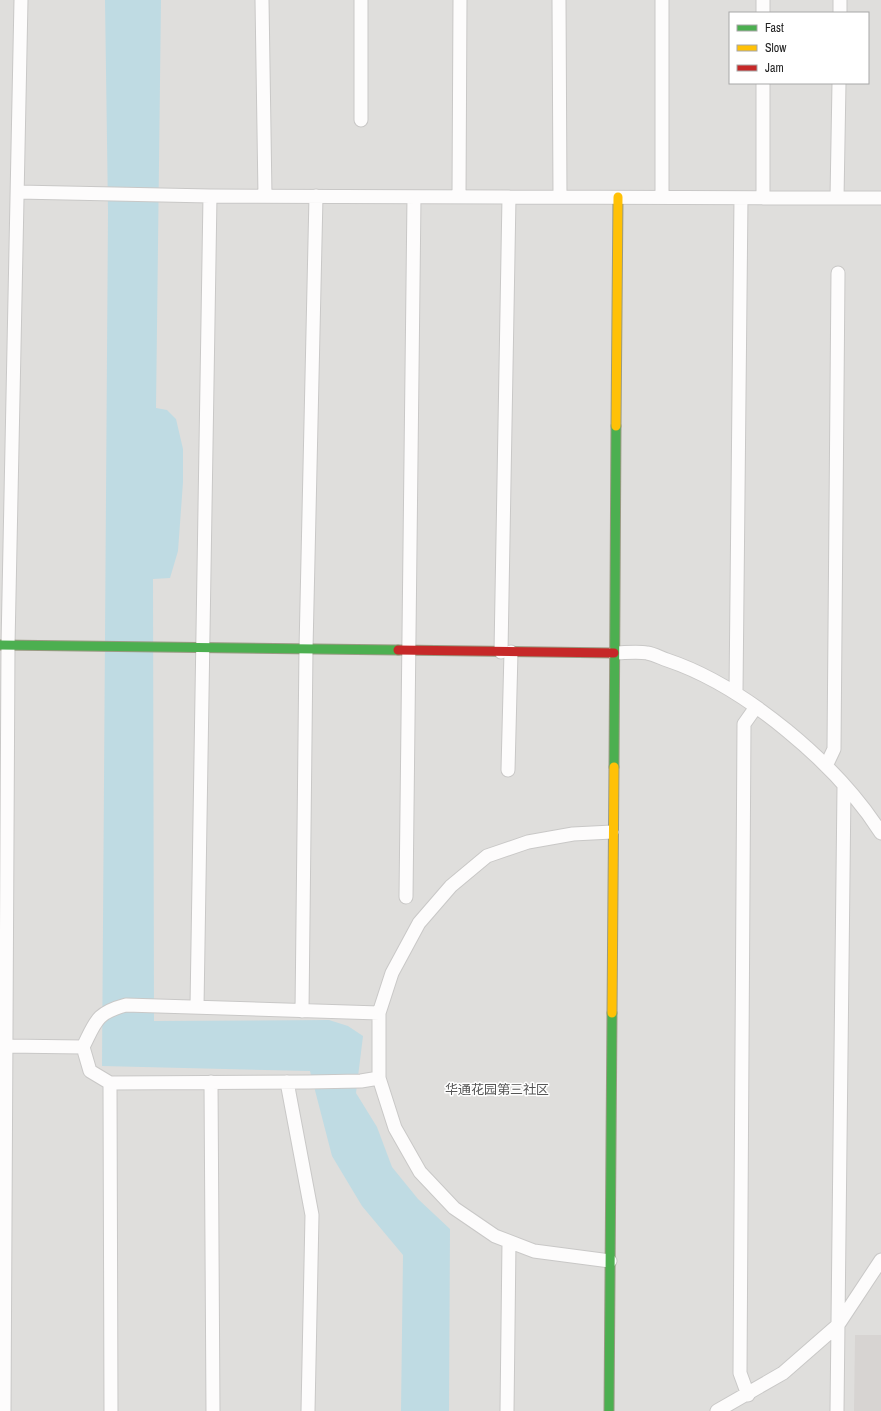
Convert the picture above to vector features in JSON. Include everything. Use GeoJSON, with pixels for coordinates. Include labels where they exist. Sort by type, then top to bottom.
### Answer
{"type":"FeatureCollection","features":[{"type":"Feature","properties":{"kind":"street"},"geometry":{"type":"LineString","coordinates":[[609,1411],[612,832],[618,197]]}},
{"type":"Feature","properties":{"kind":"street"},"geometry":{"type":"LineString","coordinates":[[4,645],[614,653]]}},
{"type":"Feature","properties":{"kind":"lane"},"geometry":{"type":"LineString","coordinates":[[4,1411],[6,1046],[4,645],[18,192],[21,0]]}},
{"type":"Feature","properties":{"kind":"lane"},"geometry":{"type":"LineString","coordinates":[[262,0],[265,196]]}},
{"type":"Feature","properties":{"kind":"lane"},"geometry":{"type":"LineString","coordinates":[[361,0],[361,120]]}},
{"type":"Feature","properties":{"kind":"lane"},"geometry":{"type":"LineString","coordinates":[[459,196],[460,0]]}},
{"type":"Feature","properties":{"kind":"lane"},"geometry":{"type":"LineString","coordinates":[[559,0],[560,197]]}},
{"type":"Feature","properties":{"kind":"lane"},"geometry":{"type":"LineString","coordinates":[[662,0],[662,197]]}},
{"type":"Feature","properties":{"kind":"lane"},"geometry":{"type":"LineString","coordinates":[[763,0],[763,12]]}},
{"type":"Feature","properties":{"kind":"lane"},"geometry":{"type":"LineString","coordinates":[[840,0],[840,12]]}},
{"type":"Feature","properties":{"kind":"lane"},"geometry":{"type":"LineString","coordinates":[[763,84],[763,198]]}},
{"type":"Feature","properties":{"kind":"lane"},"geometry":{"type":"LineString","coordinates":[[838,198],[839,84]]}},
{"type":"Feature","properties":{"kind":"lane"},"geometry":{"type":"LineString","coordinates":[[18,192],[210,196],[881,198]]}},
{"type":"Feature","properties":{"kind":"lane"},"geometry":{"type":"LineString","coordinates":[[196,1008],[210,196]]}},
{"type":"Feature","properties":{"kind":"lane"},"geometry":{"type":"LineString","coordinates":[[302,1011],[306,649],[316,196]]}},
{"type":"Feature","properties":{"kind":"lane"},"geometry":{"type":"LineString","coordinates":[[406,897],[414,197]]}},
{"type":"Feature","properties":{"kind":"lane"},"geometry":{"type":"LineString","coordinates":[[508,770],[506,652],[509,197]]}},
{"type":"Feature","properties":{"kind":"lane"},"geometry":{"type":"LineString","coordinates":[[736,692],[741,198]]}},
{"type":"Feature","properties":{"kind":"lane"},"geometry":{"type":"LineString","coordinates":[[826,766],[834,749],[838,273]]}},
{"type":"Feature","properties":{"kind":"lane"},"geometry":{"type":"LineString","coordinates":[[614,653],[647,653],[692,668],[736,692],[784,729],[826,766],[872,818],[881,833]]}},
{"type":"Feature","properties":{"kind":"lane"},"geometry":{"type":"LineString","coordinates":[[748,1394],[740,1373],[744,724],[756,707]]}},
{"type":"Feature","properties":{"kind":"lane"},"geometry":{"type":"LineString","coordinates":[[837,1411],[844,787]]}},
{"type":"Feature","properties":{"kind":"lane"},"geometry":{"type":"LineString","coordinates":[[610,1261],[534,1251],[495,1236],[454,1208],[420,1172],[395,1128],[379,1078],[379,1013],[392,973],[419,923],[451,886],[487,856],[528,842],[573,834],[612,832]]}},
{"type":"Feature","properties":{"kind":"lane"},"geometry":{"type":"LineString","coordinates":[[379,1013],[126,1005],[109,1009],[97,1018],[83,1047],[90,1071],[110,1083],[308,1082],[361,1081],[379,1078]]}},
{"type":"Feature","properties":{"kind":"lane"},"geometry":{"type":"LineString","coordinates":[[6,1046],[83,1047]]}},
{"type":"Feature","properties":{"kind":"lane"},"geometry":{"type":"LineString","coordinates":[[212,1082],[213,1411]]}},
{"type":"Feature","properties":{"kind":"lane"},"geometry":{"type":"LineString","coordinates":[[287,1082],[312,1215],[308,1411]]}},
{"type":"Feature","properties":{"kind":"lane"},"geometry":{"type":"LineString","coordinates":[[110,1083],[111,1411]]}},
{"type":"Feature","properties":{"kind":"lane"},"geometry":{"type":"LineString","coordinates":[[507,1411],[509,1242]]}},
{"type":"Feature","properties":{"kind":"lane"},"geometry":{"type":"LineString","coordinates":[[717,1411],[731,1408],[748,1394],[783,1373],[838,1325],[881,1260]]}},
{"type":"Feature","properties":{"kind":"shaded area"},"geometry":{"type":"Polygon","coordinates":[[[0,0],[881,0],[881,1411],[0,1411],[0,0]]]}},
{"type":"Feature","properties":{"kind":"water"},"geometry":{"type":"Polygon","coordinates":[[[105,0],[161,0],[156,408],[167,410],[176,419],[183,449],[183,482],[178,551],[170,578],[153,579],[154,1021],[329,1020],[348,1026],[363,1036],[356,1093],[377,1127],[392,1167],[418,1199],[450,1229],[449,1411],[401,1411],[403,1255],[362,1206],[332,1156],[310,1071],[102,1066],[108,212],[105,0]]]}},
{"type":"Feature","properties":{"kind":"building"},"geometry":{"type":"Polygon","coordinates":[[[855,1335],[881,1335],[881,1411],[854,1411],[855,1335]]]}},
{"type":"Feature","properties":{"kind":"traffic: fast"},"geometry":{"type":"LineString","coordinates":[[614,767],[616,426]]}},
{"type":"Feature","properties":{"kind":"traffic: fast"},"geometry":{"type":"LineString","coordinates":[[0,645],[398,650]]}},
{"type":"Feature","properties":{"kind":"traffic: fast"},"geometry":{"type":"LineString","coordinates":[[609,1411],[612,1013]]}},
{"type":"Feature","properties":{"kind":"traffic: slow"},"geometry":{"type":"LineString","coordinates":[[616,426],[618,197]]}},
{"type":"Feature","properties":{"kind":"traffic: slow"},"geometry":{"type":"LineString","coordinates":[[612,1013],[614,767]]}},
{"type":"Feature","properties":{"kind":"traffic: jam"},"geometry":{"type":"LineString","coordinates":[[398,650],[614,653]]}},
{"type":"Feature","properties":{"kind":"district","name":"华通花园第三社区"},"geometry":{"type":"Point","coordinates":[497,1089]}}]}
